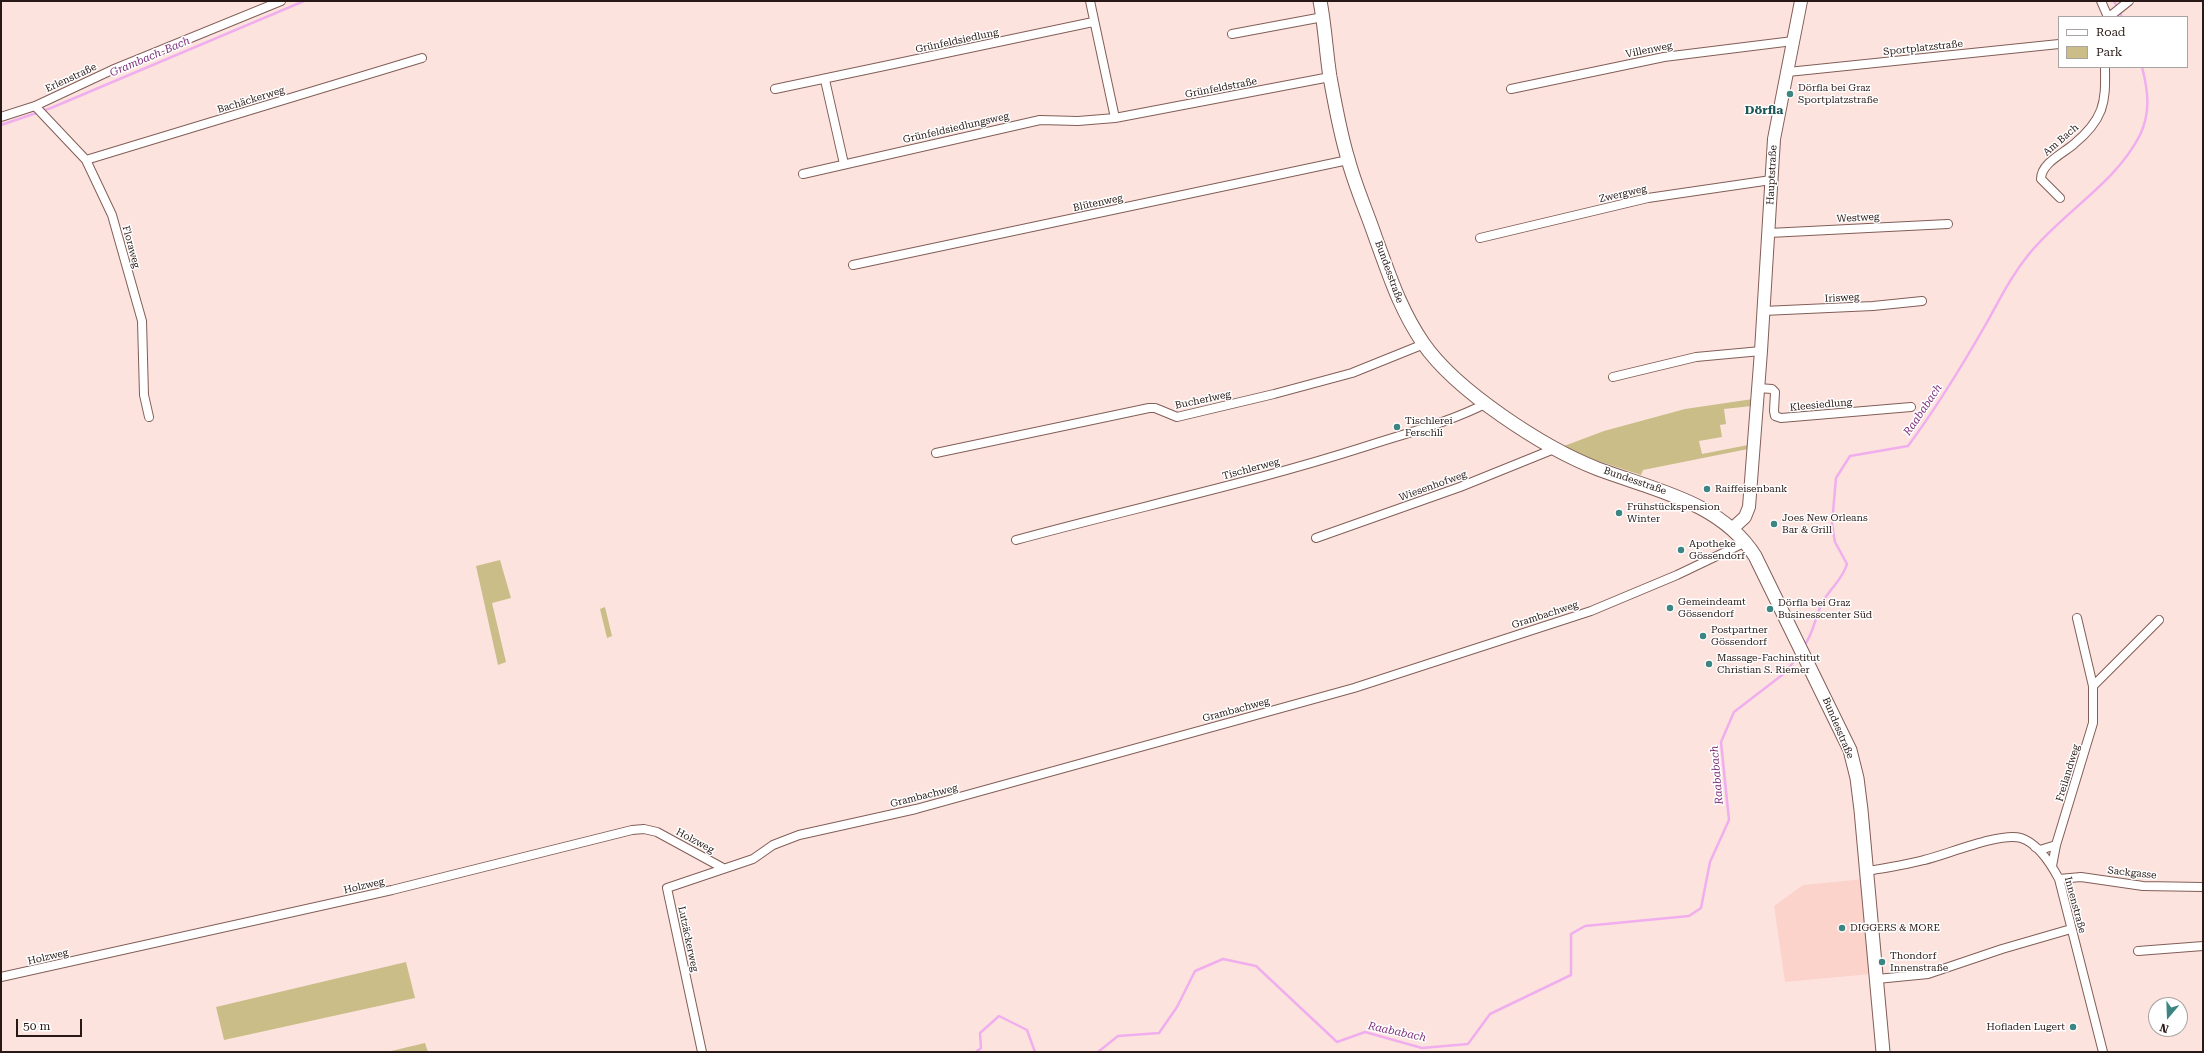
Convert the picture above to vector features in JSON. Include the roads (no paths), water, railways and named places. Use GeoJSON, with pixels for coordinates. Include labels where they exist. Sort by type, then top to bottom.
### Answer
{"type":"FeatureCollection","features":[{"type":"Feature","properties":{"kind":"main road","name":"Bundesstraße"},"geometry":{"type":"LineString","coordinates":[[1320,1],[1330,77],[1348,160],[1401,307],[1424,344],[1451,375],[1487,403],[1554,450],[1598,469],[1668,492],[1706,511],[1732,529],[1746,542],[1808,661],[1850,750],[1857,778],[1883,1052]]}},
{"type":"Feature","properties":{"kind":"main road","name":"Hauptstraße"},"geometry":{"type":"LineString","coordinates":[[1732,529],[1746,517],[1749,507],[1764,311],[1774,139],[1801,1]]}},
{"type":"Feature","properties":{"kind":"street","name":"Erlenstraße"},"geometry":{"type":"LineString","coordinates":[[1,117],[39,110],[112,70],[281,1]]}},
{"type":"Feature","properties":{"kind":"street"},"geometry":{"type":"LineString","coordinates":[[1090,1],[1115,118]]}},
{"type":"Feature","properties":{"kind":"street"},"geometry":{"type":"LineString","coordinates":[[2101,1],[2110,15],[2126,3]]}},
{"type":"Feature","properties":{"kind":"street"},"geometry":{"type":"LineString","coordinates":[[1232,34],[1323,16]]}},
{"type":"Feature","properties":{"kind":"street","name":"Grünfeldsiedlung"},"geometry":{"type":"LineString","coordinates":[[776,90],[1094,22]]}},
{"type":"Feature","properties":{"kind":"street","name":"Villenweg"},"geometry":{"type":"LineString","coordinates":[[1511,89],[1664,57],[1793,42]]}},
{"type":"Feature","properties":{"kind":"street","name":"Sportplatzstraße"},"geometry":{"type":"LineString","coordinates":[[1788,72],[2058,44]]}},
{"type":"Feature","properties":{"kind":"street","name":"Bachäckerweg"},"geometry":{"type":"LineString","coordinates":[[86,160],[422,58]]}},
{"type":"Feature","properties":{"kind":"street","name":"Am Bach"},"geometry":{"type":"LineString","coordinates":[[2060,198],[2041,178],[2041,174],[2049,164],[2074,144],[2094,122],[2104,100],[2104,68]]}},
{"type":"Feature","properties":{"kind":"street","name":"Grünfeldstraße"},"geometry":{"type":"LineString","coordinates":[[1115,118],[1330,77]]}},
{"type":"Feature","properties":{"kind":"street"},"geometry":{"type":"LineString","coordinates":[[825,80],[844,164]]}},
{"type":"Feature","properties":{"kind":"street","name":"Floraweg"},"geometry":{"type":"LineString","coordinates":[[39,110],[86,160],[112,215],[142,321],[144,395],[149,417]]}},
{"type":"Feature","properties":{"kind":"street","name":"Grünfeldsiedlungsweg"},"geometry":{"type":"LineString","coordinates":[[803,174],[1040,120],[1078,121],[1115,118]]}},
{"type":"Feature","properties":{"kind":"street","name":"Blütenweg"},"geometry":{"type":"LineString","coordinates":[[853,265],[1348,160]]}},
{"type":"Feature","properties":{"kind":"street","name":"Zwergweg"},"geometry":{"type":"LineString","coordinates":[[1480,238],[1648,198],[1771,180]]}},
{"type":"Feature","properties":{"kind":"street","name":"Westweg"},"geometry":{"type":"LineString","coordinates":[[1769,233],[1948,224]]}},
{"type":"Feature","properties":{"kind":"street","name":"Irisweg"},"geometry":{"type":"LineString","coordinates":[[1764,311],[1873,306],[1922,301]]}},
{"type":"Feature","properties":{"kind":"street","name":"Bucherlweg"},"geometry":{"type":"LineString","coordinates":[[936,453],[1149,408],[1177,417],[1274,394],[1352,373],[1424,344]]}},
{"type":"Feature","properties":{"kind":"street"},"geometry":{"type":"LineString","coordinates":[[1613,377],[1696,357],[1761,351]]}},
{"type":"Feature","properties":{"kind":"street","name":"Kleesiedlung"},"geometry":{"type":"LineString","coordinates":[[1758,388],[1772,389],[1775,392],[1775,416],[1781,418],[1912,407]]}},
{"type":"Feature","properties":{"kind":"street","name":"Tischlerweg"},"geometry":{"type":"LineString","coordinates":[[1016,540],[1191,496],[1330,458],[1406,434],[1487,403]]}},
{"type":"Feature","properties":{"kind":"street","name":"Wiesenhofweg"},"geometry":{"type":"LineString","coordinates":[[1316,538],[1460,487],[1554,450]]}},
{"type":"Feature","properties":{"kind":"street","name":"Grambachweg"},"geometry":{"type":"LineString","coordinates":[[723,868],[753,859],[773,845],[799,834],[930,806],[1354,688],[1591,611],[1670,578],[1746,542]]}},
{"type":"Feature","properties":{"kind":"street","name":"Freilandweg"},"geometry":{"type":"LineString","coordinates":[[2052,866],[2056,845],[2091,733],[2093,686],[2076,618]]}},
{"type":"Feature","properties":{"kind":"street"},"geometry":{"type":"LineString","coordinates":[[2093,686],[2159,620]]}},
{"type":"Feature","properties":{"kind":"street","name":"Holzweg"},"geometry":{"type":"LineString","coordinates":[[1,977],[392,890],[644,828],[657,832],[723,868]]}},
{"type":"Feature","properties":{"kind":"street","name":"Innenstraße"},"geometry":{"type":"LineString","coordinates":[[1867,871],[1925,860],[2003,838],[2019,837],[2028,840],[2052,866],[2059,879],[2103,1052]]}},
{"type":"Feature","properties":{"kind":"street"},"geometry":{"type":"LineString","coordinates":[[2035,847],[2040,850],[2048,849],[2056,845]]}},
{"type":"Feature","properties":{"kind":"street","name":"Lutzäckerweg"},"geometry":{"type":"LineString","coordinates":[[702,1052],[667,888],[723,868]]}},
{"type":"Feature","properties":{"kind":"street","name":"Sackgasse"},"geometry":{"type":"LineString","coordinates":[[2059,879],[2081,877],[2143,886],[2203,887]]}},
{"type":"Feature","properties":{"kind":"street"},"geometry":{"type":"LineString","coordinates":[[1877,979],[1928,974],[2002,949],[2071,929]]}},
{"type":"Feature","properties":{"kind":"street"},"geometry":{"type":"LineString","coordinates":[[2138,951],[2203,946]]}},
{"type":"Feature","properties":{"kind":"waterway","name":"Grambach-Bach"},"geometry":{"type":"LineString","coordinates":[[1,125],[51,108],[304,1]]}},
{"type":"Feature","properties":{"kind":"waterway","name":"Raababach"},"geometry":{"type":"LineString","coordinates":[[2114,1],[2122,16]]}},
{"type":"Feature","properties":{"kind":"waterway","name":"Raababach"},"geometry":{"type":"LineString","coordinates":[[1804,646],[1811,635],[1822,604],[1840,578],[1847,564],[1835,542],[1832,524],[1836,478],[1850,456],[1908,446],[1949,386],[2006,288],[2029,254],[2057,225],[2103,183],[2129,152],[2140,135],[2146,118],[2147,93],[2142,68]]}},
{"type":"Feature","properties":{"kind":"waterway","name":"Raababach"},"geometry":{"type":"LineString","coordinates":[[1098,1052],[1118,1036],[1159,1033],[1177,1007],[1195,971],[1223,959],[1256,966],[1337,1042],[1365,1032],[1422,1048],[1468,1044],[1490,1014],[1571,975],[1571,934],[1585,926],[1689,916],[1701,908],[1710,862],[1729,820],[1721,742],[1734,712],[1786,672],[1799,654]]}},
{"type":"Feature","properties":{"kind":"waterway","name":"Raababach"},"geometry":{"type":"LineString","coordinates":[[976,1052],[981,1048],[980,1033],[999,1016],[1027,1030],[1035,1052]]}},
{"type":"Feature","properties":{"kind":"place","name":"Dörfla bei Graz Sportplatzstraße"},"geometry":{"type":"Point","coordinates":[1790,94]}},
{"type":"Feature","properties":{"kind":"place","name":"Tischlerei Ferschli"},"geometry":{"type":"Point","coordinates":[1397,427]}},
{"type":"Feature","properties":{"kind":"place","name":"Raiffeisenbank"},"geometry":{"type":"Point","coordinates":[1707,489]}},
{"type":"Feature","properties":{"kind":"place","name":"Frühstückspension Winter"},"geometry":{"type":"Point","coordinates":[1619,513]}},
{"type":"Feature","properties":{"kind":"place","name":"Joes New Orleans Bar & Grill"},"geometry":{"type":"Point","coordinates":[1774,524]}},
{"type":"Feature","properties":{"kind":"place","name":"Apotheke Gössendorf"},"geometry":{"type":"Point","coordinates":[1681,550]}},
{"type":"Feature","properties":{"kind":"place","name":"Gemeindeamt Gössendorf"},"geometry":{"type":"Point","coordinates":[1670,608]}},
{"type":"Feature","properties":{"kind":"place","name":"Dörfla bei Graz Businesscenter Süd"},"geometry":{"type":"Point","coordinates":[1770,609]}},
{"type":"Feature","properties":{"kind":"place","name":"Postpartner Gössendorf"},"geometry":{"type":"Point","coordinates":[1703,636]}},
{"type":"Feature","properties":{"kind":"place","name":"Massage-Fachinstitut Christian S. Riemer"},"geometry":{"type":"Point","coordinates":[1709,664]}},
{"type":"Feature","properties":{"kind":"place","name":"DIGGERS & MORE"},"geometry":{"type":"Point","coordinates":[1842,928]}},
{"type":"Feature","properties":{"kind":"place","name":"Thondorf Innenstraße"},"geometry":{"type":"Point","coordinates":[1882,962]}},
{"type":"Feature","properties":{"kind":"place","name":"Hofladen Lugert"},"geometry":{"type":"Point","coordinates":[2073,1027]}},
{"type":"Feature","properties":{"kind":"district","name":"Dörfla"},"geometry":{"type":"Point","coordinates":[1764,110]}}]}
